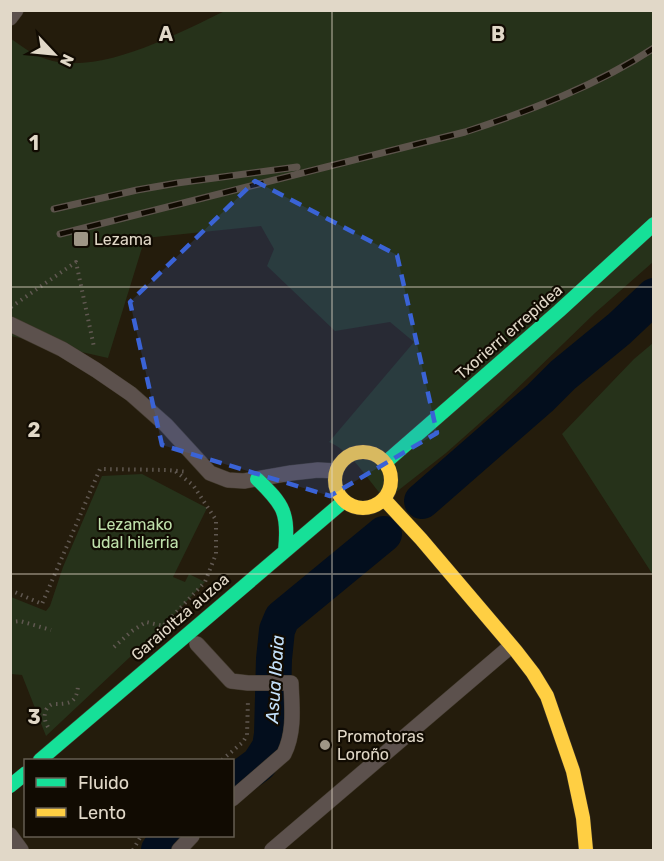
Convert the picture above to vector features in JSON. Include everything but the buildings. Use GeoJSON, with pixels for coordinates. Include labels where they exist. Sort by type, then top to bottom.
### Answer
{"type":"FeatureCollection","features":[{"type":"Feature","properties":{"kind":"street"},"geometry":{"type":"LineString","coordinates":[[10,18],[16,10]]}},
{"type":"Feature","properties":{"kind":"street","name":"Txorierri errepidea"},"geometry":{"type":"LineString","coordinates":[[386,462],[559,311],[654,224]]}},
{"type":"Feature","properties":{"kind":"street"},"geometry":{"type":"LineString","coordinates":[[10,324],[62,349],[131,394],[166,425],[210,473],[228,480],[244,481],[318,470],[336,471]]}},
{"type":"Feature","properties":{"kind":"street"},"geometry":{"type":"LineString","coordinates":[[364,451],[376,454],[386,462],[391,481],[384,499],[364,508],[344,501],[335,482],[336,471],[342,460],[352,453],[364,451]]}},
{"type":"Feature","properties":{"kind":"street"},"geometry":{"type":"LineString","coordinates":[[257,479],[276,498],[286,514],[288,530],[285,551]]}},
{"type":"Feature","properties":{"kind":"street"},"geometry":{"type":"LineString","coordinates":[[384,499],[405,520],[511,646],[547,697],[569,754],[585,827],[586,850]]}},
{"type":"Feature","properties":{"kind":"street","name":"Garaioltza auzoa"},"geometry":{"type":"LineString","coordinates":[[41,759],[344,501]]}},
{"type":"Feature","properties":{"kind":"street"},"geometry":{"type":"LineString","coordinates":[[197,644],[231,681],[291,683],[292,733],[289,744],[284,754],[234,797]]}},
{"type":"Feature","properties":{"kind":"street"},"geometry":{"type":"LineString","coordinates":[[272,850],[511,646]]}},
{"type":"Feature","properties":{"kind":"street"},"geometry":{"type":"LineString","coordinates":[[10,786],[24,775]]}},
{"type":"Feature","properties":{"kind":"street"},"geometry":{"type":"LineString","coordinates":[[10,835],[21,850]]}},
{"type":"Feature","properties":{"kind":"street"},"geometry":{"type":"LineString","coordinates":[[179,850],[191,837]]}},
{"type":"Feature","properties":{"kind":"path"},"geometry":{"type":"LineString","coordinates":[[10,307],[76,262],[94,348]]}},
{"type":"Feature","properties":{"kind":"path"},"geometry":{"type":"LineString","coordinates":[[10,590],[42,604],[100,469],[191,472]]}},
{"type":"Feature","properties":{"kind":"path"},"geometry":{"type":"LineString","coordinates":[[158,631],[205,582],[216,554],[216,520],[193,485],[175,471]]}},
{"type":"Feature","properties":{"kind":"path"},"geometry":{"type":"LineString","coordinates":[[10,622],[20,621],[51,630]]}},
{"type":"Feature","properties":{"kind":"path"},"geometry":{"type":"LineString","coordinates":[[114,647],[146,622],[163,626]]}},
{"type":"Feature","properties":{"kind":"path"},"geometry":{"type":"LineString","coordinates":[[223,759],[243,742],[247,735],[248,683]]}},
{"type":"Feature","properties":{"kind":"path"},"geometry":{"type":"LineString","coordinates":[[50,732],[44,717],[47,709],[52,704],[63,705],[71,702],[77,693],[78,685]]}},
{"type":"Feature","properties":{"kind":"highlighted area"},"geometry":{"type":"Polygon","coordinates":[[[255,181],[397,255],[437,433],[330,496],[162,445],[130,302],[255,181]]]}},
{"type":"Feature","properties":{"kind":"green space"},"geometry":{"type":"Polygon","coordinates":[[[225,11],[653,11],[653,262],[595,313],[499,406],[446,453],[386,500],[353,460],[329,442],[414,342],[390,322],[335,331],[267,266],[274,249],[261,226],[145,238],[108,358],[11,336],[10,38],[32,53],[46,59],[67,63],[90,62],[114,58],[162,41],[225,11]]]}},
{"type":"Feature","properties":{"kind":"green space"},"geometry":{"type":"Polygon","coordinates":[[[653,343],[653,575],[562,434],[634,359],[653,343]]]}},
{"type":"Feature","properties":{"kind":"green space","name":"Lezamako udal hilerria"},"geometry":{"type":"Polygon","coordinates":[[[142,474],[207,508],[173,577],[185,582],[189,574],[205,582],[163,626],[46,736],[22,675],[11,674],[11,597],[46,611],[102,476],[142,474]]]}},
{"type":"Feature","properties":{"kind":"waterway","name":"Asua Ibaia"},"geometry":{"type":"LineString","coordinates":[[422,501],[654,296]]}},
{"type":"Feature","properties":{"kind":"waterway","name":"Asua Ibaia"},"geometry":{"type":"LineString","coordinates":[[234,783],[259,764],[270,747],[274,659],[277,630],[282,618],[384,534]]}},
{"type":"Feature","properties":{"kind":"waterway","name":"Asua Ibaia"},"geometry":{"type":"LineString","coordinates":[[159,850],[168,837]]}},
{"type":"Feature","properties":{"kind":"railway"},"geometry":{"type":"LineString","coordinates":[[60,234],[465,132],[562,96],[609,74],[654,48]]}},
{"type":"Feature","properties":{"kind":"railway"},"geometry":{"type":"LineString","coordinates":[[54,209],[177,183],[297,167]]}},
{"type":"Feature","properties":{"kind":"traffic: fast"},"geometry":{"type":"LineString","coordinates":[[386,462],[559,311],[654,224]]}},
{"type":"Feature","properties":{"kind":"traffic: fast"},"geometry":{"type":"LineString","coordinates":[[257,479],[283,510],[286,527],[285,551]]}},
{"type":"Feature","properties":{"kind":"traffic: fast"},"geometry":{"type":"LineString","coordinates":[[41,759],[344,501]]}},
{"type":"Feature","properties":{"kind":"traffic: fast"},"geometry":{"type":"LineString","coordinates":[[10,786],[24,775]]}},
{"type":"Feature","properties":{"kind":"traffic: slow"},"geometry":{"type":"LineString","coordinates":[[358,452],[368,452],[383,460],[389,469],[391,480],[389,491],[383,500],[368,508],[358,508],[347,503],[340,496],[335,485],[335,475],[340,464],[347,457],[358,452]]}},
{"type":"Feature","properties":{"kind":"traffic: slow"},"geometry":{"type":"LineString","coordinates":[[384,499],[516,651],[547,696],[573,771],[583,818],[586,850]]}},
{"type":"Feature","properties":{"kind":"place","name":"Lezama"},"geometry":{"type":"Point","coordinates":[81,239]}},
{"type":"Feature","properties":{"kind":"place","name":"Promotoras Loroño"},"geometry":{"type":"Point","coordinates":[325,745]}}]}
